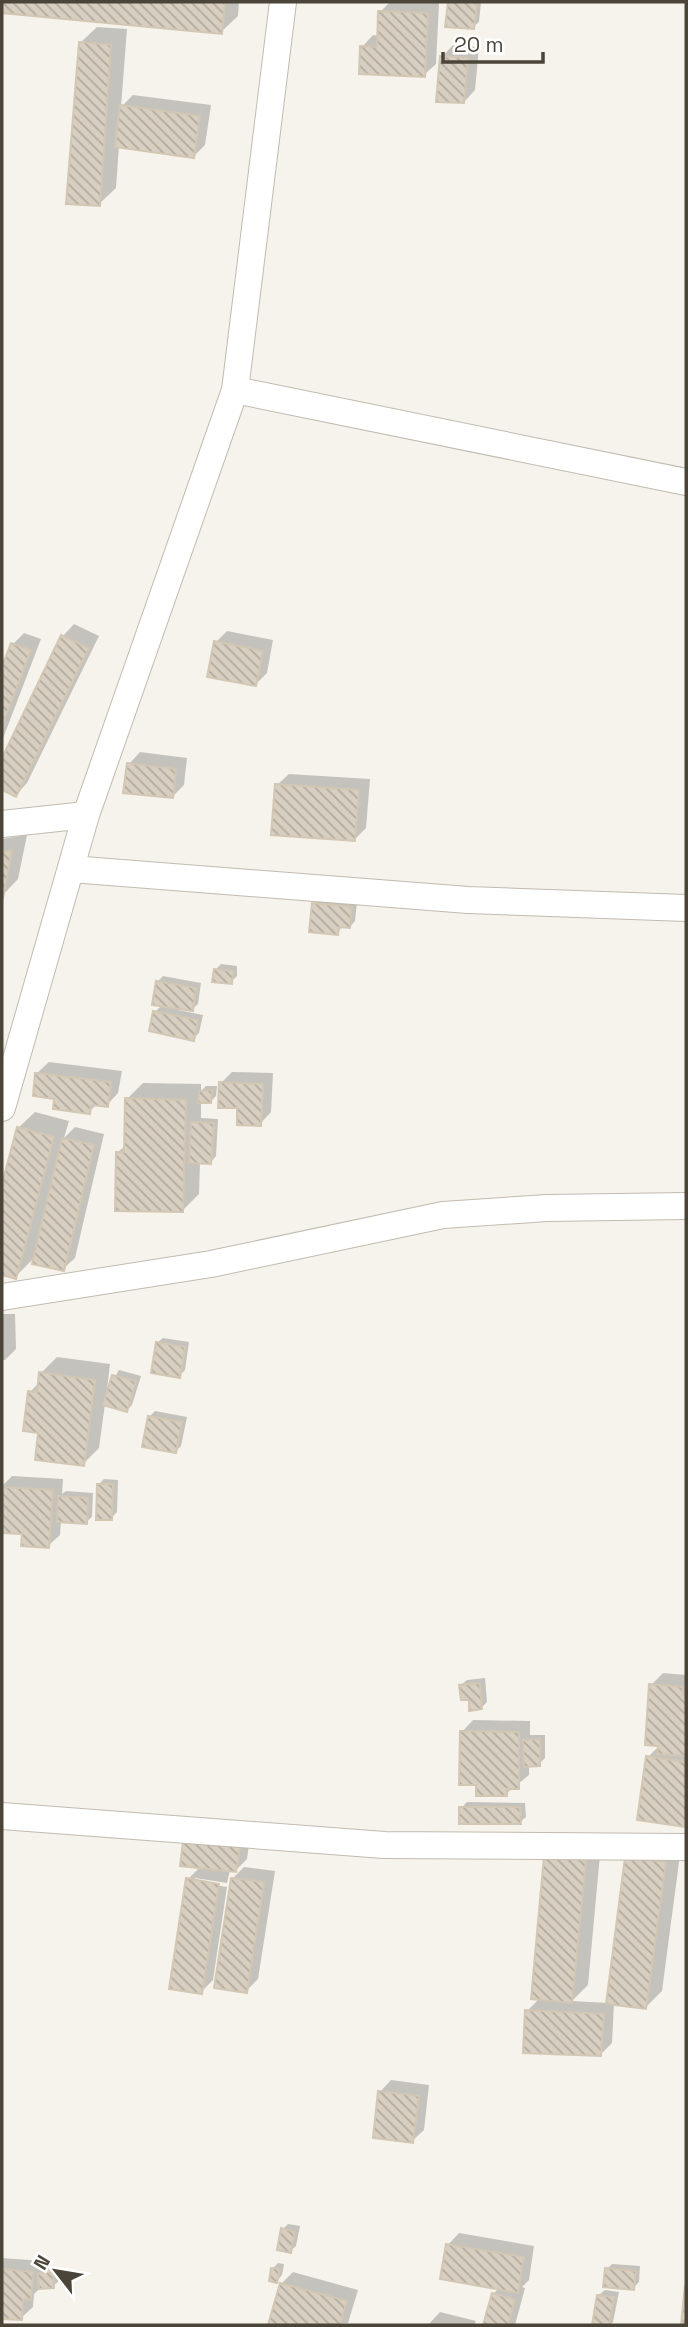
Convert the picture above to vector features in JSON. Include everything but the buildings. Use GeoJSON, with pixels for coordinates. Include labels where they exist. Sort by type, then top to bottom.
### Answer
{"type":"FeatureCollection","features":[{"type":"Feature","properties":{"kind":"street"},"geometry":{"type":"LineString","coordinates":[[2,1108],[86,816],[235,390],[283,2]]}},
{"type":"Feature","properties":{"kind":"street"},"geometry":{"type":"LineString","coordinates":[[235,390],[686,482]]}},
{"type":"Feature","properties":{"kind":"street"},"geometry":{"type":"LineString","coordinates":[[2,824],[86,816]]}},
{"type":"Feature","properties":{"kind":"street"},"geometry":{"type":"LineString","coordinates":[[71,869],[468,900],[686,908]]}},
{"type":"Feature","properties":{"kind":"street"},"geometry":{"type":"LineString","coordinates":[[2,1297],[212,1264],[443,1215],[547,1208],[686,1206]]}},
{"type":"Feature","properties":{"kind":"street"},"geometry":{"type":"LineString","coordinates":[[2,1816],[384,1845],[686,1847]]}}]}
